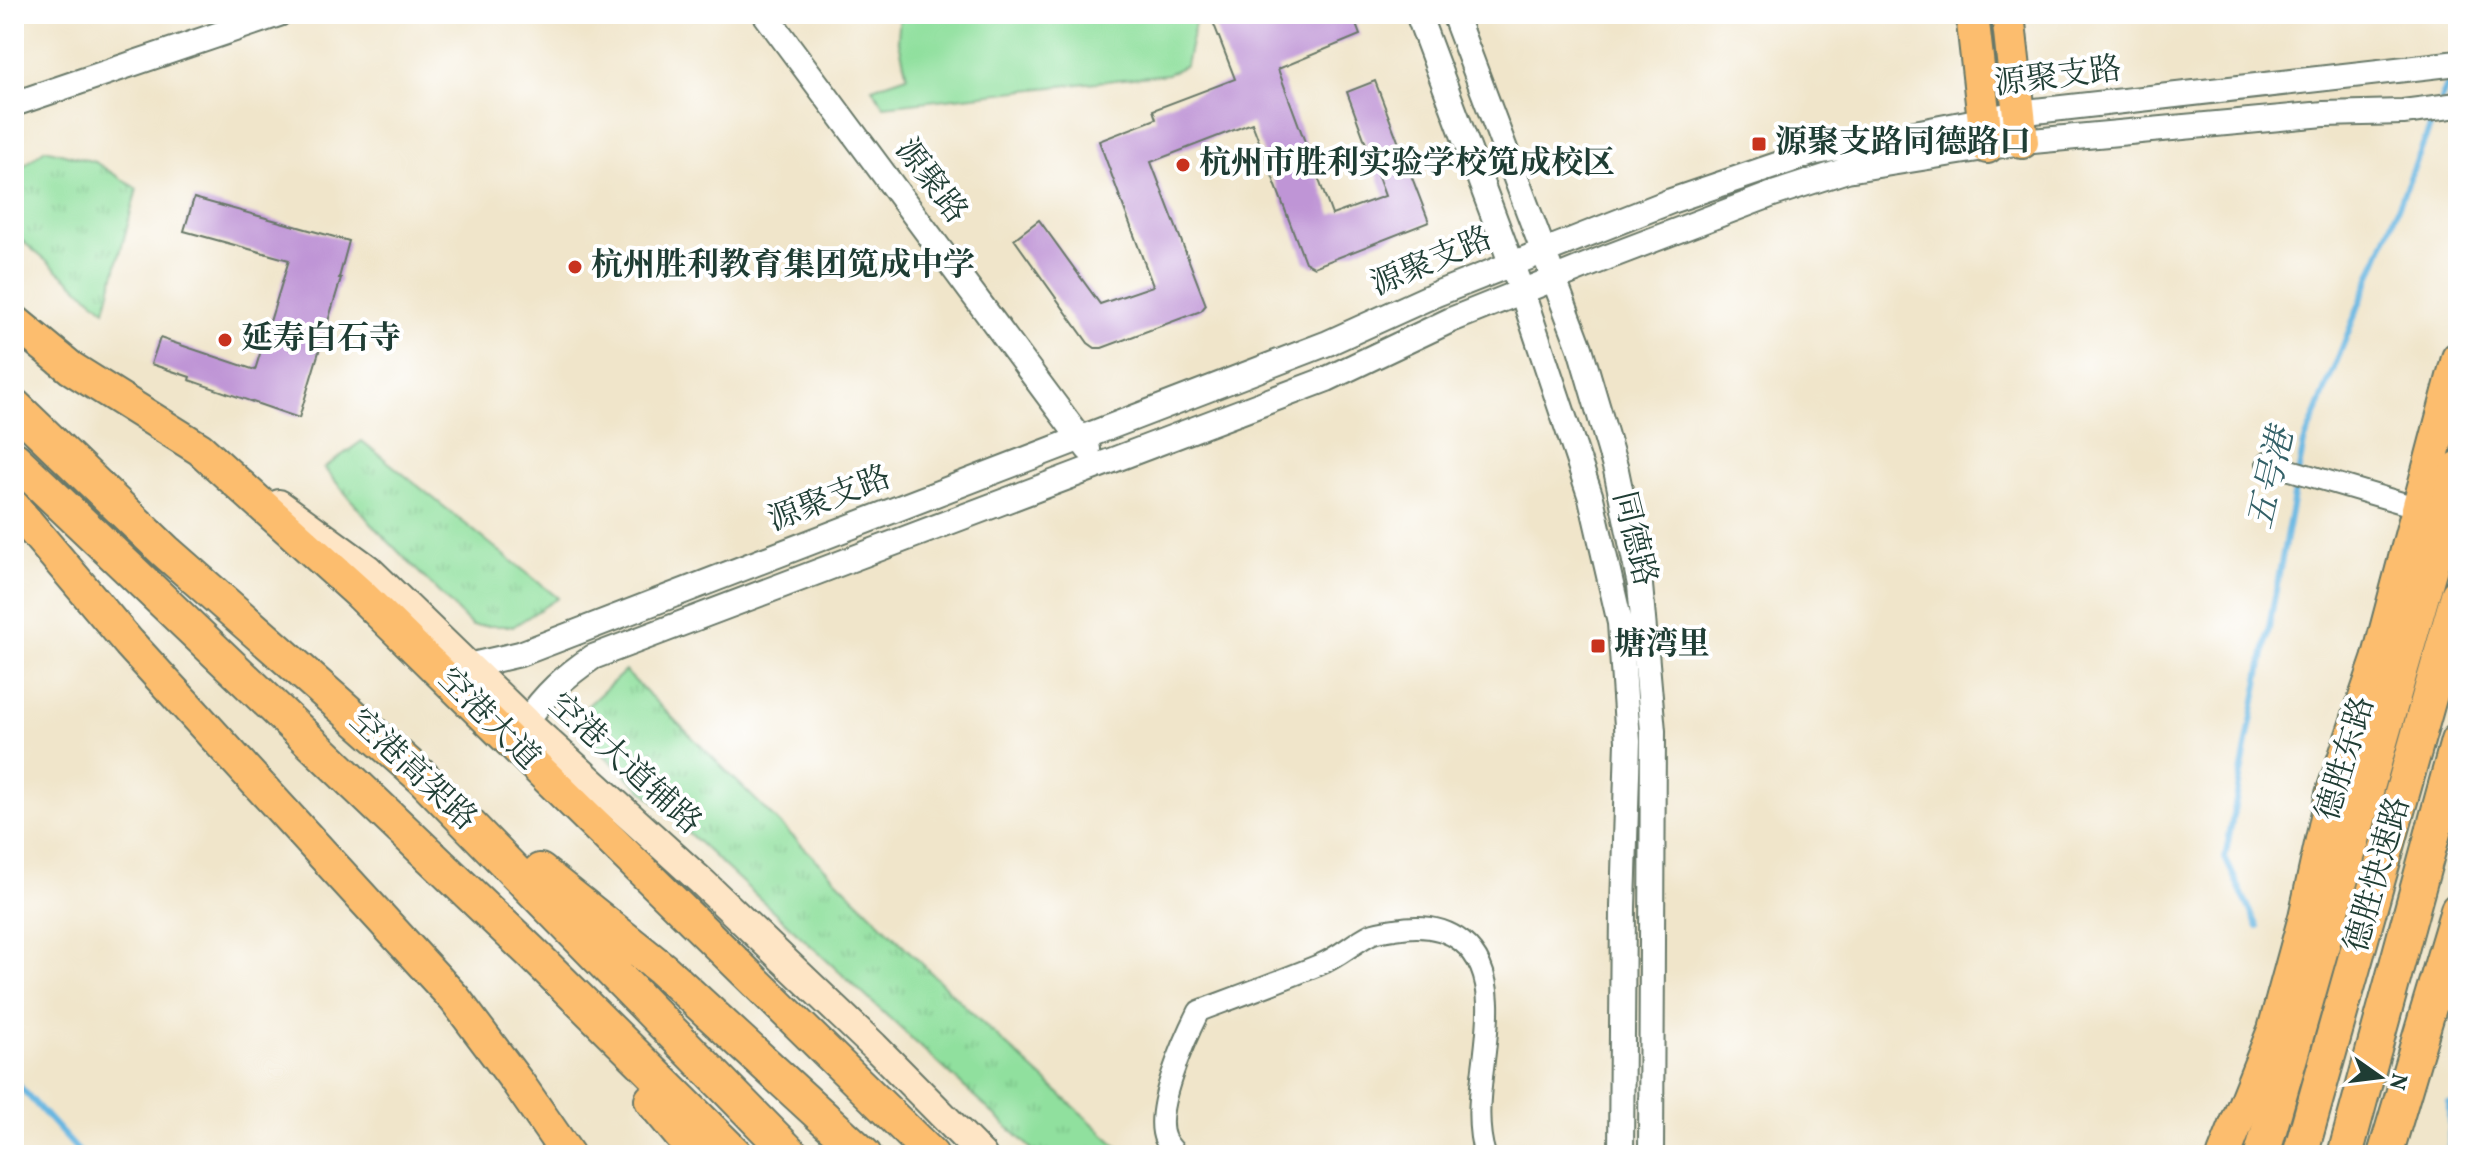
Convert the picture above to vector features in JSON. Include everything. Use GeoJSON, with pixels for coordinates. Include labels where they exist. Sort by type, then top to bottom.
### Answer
{"type":"FeatureCollection","features":[{"type":"Feature","properties":{"kind":"highway","name":"空港高架路"},"geometry":{"type":"LineString","coordinates":[[14,406],[165,551],[423,778],[792,1155]]}},
{"type":"Feature","properties":{"kind":"highway","name":"空港高架路"},"geometry":{"type":"LineString","coordinates":[[14,459],[533,954],[736,1155]]}},
{"type":"Feature","properties":{"kind":"highway"},"geometry":{"type":"LineString","coordinates":[[2262,1155],[2458,469]]}},
{"type":"Feature","properties":{"kind":"highway","name":"德胜快速路"},"geometry":{"type":"LineString","coordinates":[[2300,1155],[2458,595]]}},
{"type":"Feature","properties":{"kind":"highway","name":"德胜快速路"},"geometry":{"type":"LineString","coordinates":[[2345,1155],[2458,741]]}},
{"type":"Feature","properties":{"kind":"highway"},"geometry":{"type":"LineString","coordinates":[[423,778],[662,969],[864,1155]]}},
{"type":"Feature","properties":{"kind":"highway"},"geometry":{"type":"LineString","coordinates":[[2388,1147],[2458,910]]}},
{"type":"Feature","properties":{"kind":"highway"},"geometry":{"type":"LineString","coordinates":[[533,954],[698,1155]]}},
{"type":"Feature","properties":{"kind":"main road"},"geometry":{"type":"LineString","coordinates":[[1972,14],[1985,134]]}},
{"type":"Feature","properties":{"kind":"main road"},"geometry":{"type":"LineString","coordinates":[[2008,14],[2020,128]]}},
{"type":"Feature","properties":{"kind":"main road","name":"空港大道"},"geometry":{"type":"LineString","coordinates":[[14,321],[71,368],[200,449],[359,593],[932,1155]]}},
{"type":"Feature","properties":{"kind":"main road","name":"德胜东路"},"geometry":{"type":"LineString","coordinates":[[2224,1155],[2274,1030],[2305,917],[2332,794],[2378,660],[2458,358]]}},
{"type":"Feature","properties":{"kind":"main road","name":"空港大道辅路"},"geometry":{"type":"LineString","coordinates":[[200,449],[368,569],[526,722],[874,1046],[982,1155]]}},
{"type":"Feature","properties":{"kind":"main road"},"geometry":{"type":"LineString","coordinates":[[14,507],[129,643],[455,999],[568,1155]]}},
{"type":"Feature","properties":{"kind":"main road"},"geometry":{"type":"LineString","coordinates":[[518,1083],[558,1155]]}},
{"type":"Feature","properties":{"kind":"street"},"geometry":{"type":"LineString","coordinates":[[14,104],[279,14]]}},
{"type":"Feature","properties":{"kind":"street","name":"源聚路"},"geometry":{"type":"LineString","coordinates":[[765,14],[1100,465]]}},
{"type":"Feature","properties":{"kind":"street","name":"同德路"},"geometry":{"type":"LineString","coordinates":[[1418,14],[1512,264],[1591,498],[1620,623],[1628,741],[1621,1155]]}},
{"type":"Feature","properties":{"kind":"street","name":"同德路"},"geometry":{"type":"LineString","coordinates":[[1454,14],[1580,348],[1616,470],[1640,585],[1653,731],[1651,1155]]}},
{"type":"Feature","properties":{"kind":"street","name":"源聚支路"},"geometry":{"type":"LineString","coordinates":[[468,666],[520,654],[1328,343],[1436,294],[1671,201],[1812,153],[1985,134],[2458,63]]}},
{"type":"Feature","properties":{"kind":"street","name":"源聚支路"},"geometry":{"type":"LineString","coordinates":[[2020,128],[2403,112],[2458,105]]}},
{"type":"Feature","properties":{"kind":"street","name":"源聚支路"},"geometry":{"type":"LineString","coordinates":[[526,722],[562,678],[593,657],[1327,379],[1451,320],[1773,194],[1847,170],[1985,134]]}},
{"type":"Feature","properties":{"kind":"street"},"geometry":{"type":"LineString","coordinates":[[2276,466],[2419,508]]}},
{"type":"Feature","properties":{"kind":"street"},"geometry":{"type":"LineString","coordinates":[[1177,1155],[1164,1138],[1162,1120],[1175,1062],[1199,1011],[1342,955],[1373,933],[1406,927],[1435,927],[1462,940],[1480,962],[1488,1002],[1480,1109],[1481,1142],[1485,1155]]}},
{"type":"Feature","properties":{"kind":"green space"},"geometry":{"type":"Polygon","coordinates":[[[900,14],[1197,14],[1186,65],[1168,74],[884,106],[872,88],[907,76],[898,38],[900,14]]]}},
{"type":"Feature","properties":{"kind":"green space"},"geometry":{"type":"Polygon","coordinates":[[[45,149],[95,162],[137,189],[105,310],[14,234],[14,174],[45,149]]]}},
{"type":"Feature","properties":{"kind":"green space"},"geometry":{"type":"Polygon","coordinates":[[[362,441],[558,598],[514,626],[472,626],[375,528],[324,468],[362,441]]]}},
{"type":"Feature","properties":{"kind":"green space"},"geometry":{"type":"Polygon","coordinates":[[[625,671],[977,1018],[1127,1155],[1038,1155],[592,744],[584,709],[625,671]]]}},
{"type":"Feature","properties":{"kind":"building"},"geometry":{"type":"Polygon","coordinates":[[[1210,14],[1352,14],[1360,35],[1278,69],[1332,215],[1385,196],[1347,92],[1375,81],[1429,222],[1314,267],[1305,262],[1252,123],[1151,162],[1206,305],[1201,311],[1095,348],[1088,343],[1014,239],[1039,220],[1100,304],[1153,286],[1099,141],[1156,119],[1153,110],[1235,79],[1210,14]]]}},
{"type":"Feature","properties":{"kind":"building"},"geometry":{"type":"Polygon","coordinates":[[[194,198],[349,241],[299,418],[151,364],[160,338],[255,370],[289,260],[184,231],[194,198]]]}},
{"type":"Feature","properties":{"kind":"waterway","name":"五号港"},"geometry":{"type":"LineString","coordinates":[[2441,100],[2453,70]]}},
{"type":"Feature","properties":{"kind":"waterway","name":"五号港"},"geometry":{"type":"LineString","coordinates":[[2258,927],[2225,858],[2304,443],[2435,115]]}},
{"type":"Feature","properties":{"kind":"waterway"},"geometry":{"type":"LineString","coordinates":[[14,1080],[82,1155]]}},
{"type":"Feature","properties":{"kind":"waterway","name":"五号港"},"geometry":{"type":"LineString","coordinates":[[2449,1103],[2450,1155]]}},
{"type":"Feature","properties":{"kind":"place","name":"源聚支路同德路口"},"geometry":{"type":"Point","coordinates":[1759,144]}},
{"type":"Feature","properties":{"kind":"place","name":"杭州市胜利实验学校笕成校区"},"geometry":{"type":"Point","coordinates":[1183,165]}},
{"type":"Feature","properties":{"kind":"place","name":"杭州胜利教育集团笕成中学"},"geometry":{"type":"Point","coordinates":[575,267]}},
{"type":"Feature","properties":{"kind":"place","name":"延寿白石寺"},"geometry":{"type":"Point","coordinates":[225,340]}},
{"type":"Feature","properties":{"kind":"place","name":"塘湾里"},"geometry":{"type":"Point","coordinates":[1598,646]}}]}
